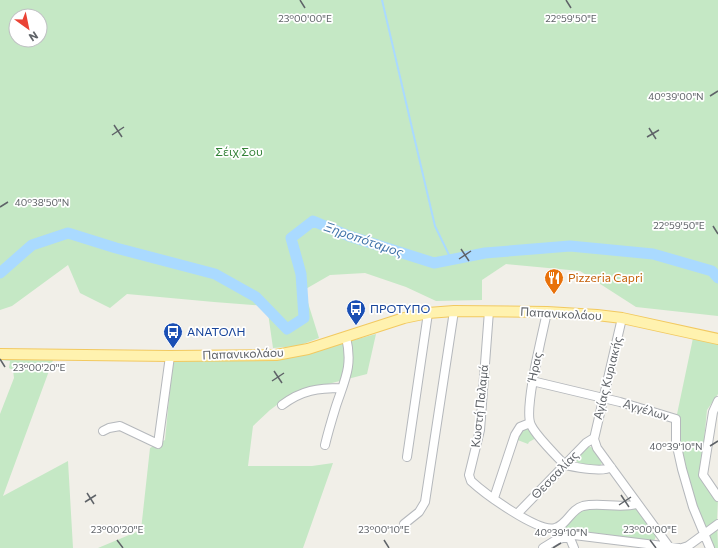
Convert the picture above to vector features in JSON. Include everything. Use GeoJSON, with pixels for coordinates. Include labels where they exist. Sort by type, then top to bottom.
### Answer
{"type":"FeatureCollection","features":[{"type":"Feature","properties":{"kind":"main road","name":"Παπανικολάου"},"geometry":{"type":"LineString","coordinates":[[0,354],[259,356],[284,354],[304,350],[404,318],[428,312],[454,311],[579,313],[622,318],[718,339]]}},
{"type":"Feature","properties":{"kind":"street"},"geometry":{"type":"LineString","coordinates":[[404,524],[419,512],[425,502],[454,311]]}},
{"type":"Feature","properties":{"kind":"street","name":"Κωστή Παλαμά"},"geometry":{"type":"LineString","coordinates":[[489,311],[480,430],[469,475],[472,483],[517,514],[536,525],[547,529],[558,527],[582,506],[625,506],[637,504]]}},
{"type":"Feature","properties":{"kind":"street"},"geometry":{"type":"LineString","coordinates":[[407,457],[415,412],[428,312]]}},
{"type":"Feature","properties":{"kind":"street","name":"Ήρας"},"geometry":{"type":"LineString","coordinates":[[530,423],[532,381],[547,312]]}},
{"type":"Feature","properties":{"kind":"street","name":"Αγίας Κυριακής"},"geometry":{"type":"LineString","coordinates":[[594,438],[622,318]]}},
{"type":"Feature","properties":{"kind":"street"},"geometry":{"type":"LineString","coordinates":[[325,445],[342,388],[347,378],[349,354],[346,337]]}},
{"type":"Feature","properties":{"kind":"street"},"geometry":{"type":"LineString","coordinates":[[103,431],[120,426],[158,444],[170,356]]}},
{"type":"Feature","properties":{"kind":"street","name":"Αγγέλων"},"geometry":{"type":"LineString","coordinates":[[532,381],[603,398],[676,419],[676,442],[680,463],[693,507],[710,548]]}},
{"type":"Feature","properties":{"kind":"street"},"geometry":{"type":"LineString","coordinates":[[282,405],[304,392],[342,388]]}},
{"type":"Feature","properties":{"kind":"street"},"geometry":{"type":"LineString","coordinates":[[718,401],[713,412],[714,432],[703,475],[718,497]]}},
{"type":"Feature","properties":{"kind":"street"},"geometry":{"type":"LineString","coordinates":[[494,498],[515,435],[520,427],[530,423],[565,465],[600,470],[606,470],[610,467]]}},
{"type":"Feature","properties":{"kind":"street"},"geometry":{"type":"LineString","coordinates":[[594,438],[597,448],[610,467],[669,547]]}},
{"type":"Feature","properties":{"kind":"street","name":"Θεσσαλίας"},"geometry":{"type":"LineString","coordinates":[[517,514],[586,443],[594,438]]}},
{"type":"Feature","properties":{"kind":"street"},"geometry":{"type":"LineString","coordinates":[[682,548],[718,524]]}},
{"type":"Feature","properties":{"kind":"street"},"geometry":{"type":"LineString","coordinates":[[569,536],[574,548]]}},
{"type":"Feature","properties":{"kind":"street"},"geometry":{"type":"LineString","coordinates":[[543,548],[553,541],[569,536],[584,536],[679,548]]}},
{"type":"Feature","properties":{"kind":"green space","name":"Σέιχ Σου"},"geometry":{"type":"Polygon","coordinates":[[[0,0],[718,0],[718,316],[636,307],[580,271],[506,264],[482,280],[482,300],[436,301],[406,287],[365,273],[330,275],[304,290],[319,338],[298,346],[273,348],[267,306],[127,294],[110,308],[80,293],[68,265],[12,306],[0,310],[0,0]]]}},
{"type":"Feature","properties":{"kind":"green space"},"geometry":{"type":"Polygon","coordinates":[[[376,334],[367,374],[293,393],[270,410],[253,426],[248,466],[312,466],[333,463],[303,548],[98,548],[141,530],[150,448],[165,440],[173,357],[283,359],[376,334]]]}},
{"type":"Feature","properties":{"kind":"green space"},"geometry":{"type":"Polygon","coordinates":[[[693,338],[718,343],[718,394],[707,410],[701,471],[718,499],[718,548],[712,548],[683,465],[676,419],[693,338]]]}},
{"type":"Feature","properties":{"kind":"green space"},"geometry":{"type":"Polygon","coordinates":[[[0,356],[21,356],[21,360],[53,360],[3,496],[68,461],[73,548],[0,548],[0,414],[14,378],[13,370],[9,368],[10,361],[0,360],[0,356]]]}},
{"type":"Feature","properties":{"kind":"green space"},"geometry":{"type":"Polygon","coordinates":[[[530,427],[538,437],[528,444],[515,439],[519,430],[530,427]]]}},
{"type":"Feature","properties":{"kind":"green space"},"geometry":{"type":"Polygon","coordinates":[[[587,446],[594,448],[602,463],[599,467],[578,463],[575,459],[587,446]]]}},
{"type":"Feature","properties":{"kind":"green space"},"geometry":{"type":"Polygon","coordinates":[[[585,508],[636,508],[656,536],[654,541],[580,532],[556,536],[552,532],[585,508]]]}},
{"type":"Feature","properties":{"kind":"waterway"},"geometry":{"type":"LineString","coordinates":[[382,0],[435,226],[451,259]]}},
{"type":"Feature","properties":{"kind":"waterway","name":"Ξηροπόταμος"},"geometry":{"type":"LineString","coordinates":[[0,273],[32,245],[68,233],[116,248],[215,274],[256,297],[287,329],[304,318],[301,274],[291,238],[313,221],[349,236],[434,263],[485,253],[570,246],[653,254],[712,271],[718,278]]}},
{"type":"Feature","properties":{"kind":"place","name":"Pizzeria Capri"},"geometry":{"type":"Point","coordinates":[554,295]}},
{"type":"Feature","properties":{"kind":"place","name":"ΠΡΟΤΥΠΟ"},"geometry":{"type":"Point","coordinates":[356,326]}},
{"type":"Feature","properties":{"kind":"place","name":"ΑΝΑΤΟΛΗ"},"geometry":{"type":"Point","coordinates":[173,349]}}]}
